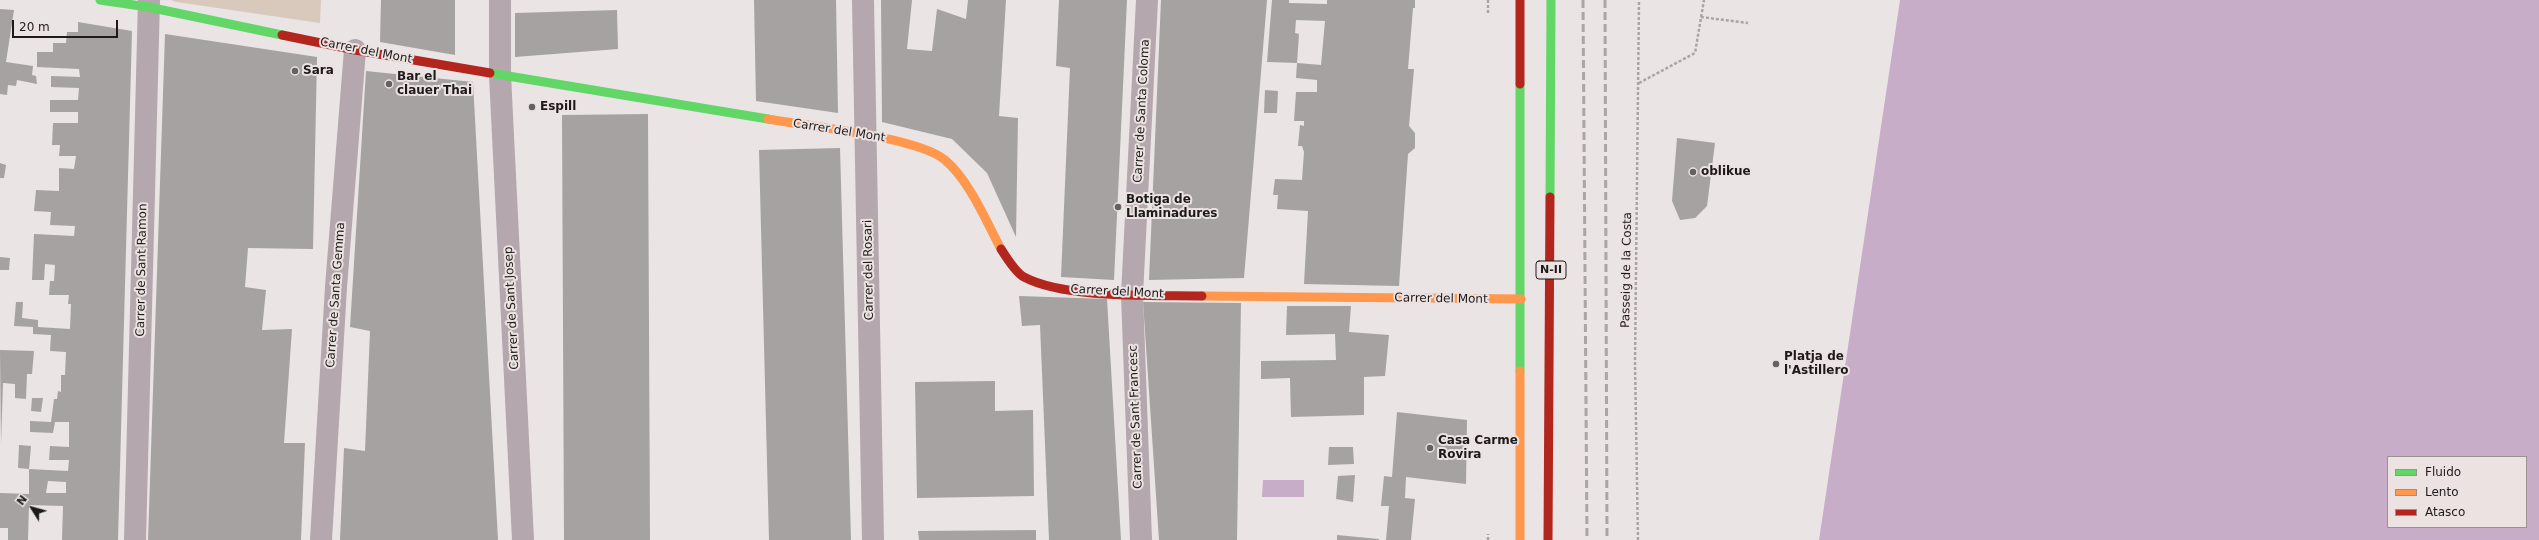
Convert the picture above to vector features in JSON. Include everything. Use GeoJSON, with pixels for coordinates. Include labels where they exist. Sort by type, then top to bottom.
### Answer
{"type":"FeatureCollection","features":[{"type":"Feature","properties":{"kind":"street","name":"Carrer del Mont"},"geometry":{"type":"LineString","coordinates":[[100,0],[149,3],[355,50],[867,136],[919,147],[944,159],[960,176],[1003,252],[1023,277],[1058,289],[1132,295],[1521,299]]}},
{"type":"Feature","properties":{"kind":"street","name":"Carrer de Sant Josep"},"geometry":{"type":"LineString","coordinates":[[500,0],[500,75],[523,540]]}},
{"type":"Feature","properties":{"kind":"street","name":"Carrer del Rosari"},"geometry":{"type":"LineString","coordinates":[[863,0],[867,136],[873,540]]}},
{"type":"Feature","properties":{"kind":"street","name":"Carrer de Santa Coloma"},"geometry":{"type":"LineString","coordinates":[[1132,295],[1148,0]]}},
{"type":"Feature","properties":{"kind":"street","name":"N-II"},"geometry":{"type":"LineString","coordinates":[[1520,0],[1520,540]]}},
{"type":"Feature","properties":{"kind":"street","name":"N-II"},"geometry":{"type":"LineString","coordinates":[[1548,540],[1551,0]]}},
{"type":"Feature","properties":{"kind":"street","name":"Carrer de Sant Ramon"},"geometry":{"type":"LineString","coordinates":[[135,540],[149,3]]}},
{"type":"Feature","properties":{"kind":"street","name":"Carrer de Santa Gemma"},"geometry":{"type":"LineString","coordinates":[[321,540],[336,287],[355,50]]}},
{"type":"Feature","properties":{"kind":"street","name":"Carrer de Sant Francesc"},"geometry":{"type":"LineString","coordinates":[[1132,295],[1140,540]]}},
{"type":"Feature","properties":{"kind":"path","name":"Passeig de la Costa"},"geometry":{"type":"LineString","coordinates":[[1638,540],[1635,364],[1640,0]]}},
{"type":"Feature","properties":{"kind":"path"},"geometry":{"type":"LineString","coordinates":[[1638,84],[1695,53],[1704,0]]}},
{"type":"Feature","properties":{"kind":"path"},"geometry":{"type":"LineString","coordinates":[[1701,17],[1748,23]]}},
{"type":"Feature","properties":{"kind":"shaded area"},"geometry":{"type":"Polygon","coordinates":[[[171,0],[321,0],[320,23],[176,2],[171,0]]]}},
{"type":"Feature","properties":{"kind":"shaded area"},"geometry":{"type":"Polygon","coordinates":[[[1900,0],[2539,0],[2539,540],[1819,540],[1900,0]]]}},
{"type":"Feature","properties":{"kind":"shaded area"},"geometry":{"type":"Polygon","coordinates":[[[1263,480],[1304,480],[1304,497],[1262,497],[1263,480]]]}},
{"type":"Feature","properties":{"kind":"building"},"geometry":{"type":"Polygon","coordinates":[[[381,0],[455,0],[455,55],[380,42],[381,0]]]}},
{"type":"Feature","properties":{"kind":"building"},"geometry":{"type":"Polygon","coordinates":[[[754,0],[836,0],[838,113],[756,101],[754,0]]]}},
{"type":"Feature","properties":{"kind":"building"},"geometry":{"type":"Polygon","coordinates":[[[881,0],[912,0],[907,49],[932,51],[937,9],[966,19],[968,0],[1006,0],[999,116],[1018,118],[1016,237],[987,173],[952,139],[882,122],[881,0]]]}},
{"type":"Feature","properties":{"kind":"building"},"geometry":{"type":"Polygon","coordinates":[[[1059,0],[1127,0],[1114,280],[1061,277],[1070,68],[1056,66],[1059,0]]]}},
{"type":"Feature","properties":{"kind":"building"},"geometry":{"type":"Polygon","coordinates":[[[1161,0],[1267,0],[1244,278],[1149,280],[1161,0]]]}},
{"type":"Feature","properties":{"kind":"building"},"geometry":{"type":"Polygon","coordinates":[[[1272,0],[1289,0],[1289,3],[1327,4],[1327,0],[1415,0],[1408,69],[1414,69],[1409,126],[1415,133],[1415,148],[1408,154],[1399,286],[1304,284],[1308,211],[1277,209],[1278,195],[1273,195],[1275,179],[1302,180],[1304,152],[1302,146],[1298,146],[1300,125],[1304,126],[1304,121],[1294,121],[1296,92],[1317,92],[1317,80],[1296,78],[1297,63],[1267,62],[1272,0]],[[1296,20],[1295,33],[1299,34],[1297,63],[1321,65],[1325,21],[1296,20]]]}},
{"type":"Feature","properties":{"kind":"building"},"geometry":{"type":"Polygon","coordinates":[[[0,9],[14,10],[6,62],[33,66],[32,75],[36,76],[37,84],[17,80],[16,86],[8,85],[7,95],[0,94],[0,9]]]}},
{"type":"Feature","properties":{"kind":"building"},"geometry":{"type":"Polygon","coordinates":[[[617,10],[618,49],[515,57],[515,13],[617,10]]]}},
{"type":"Feature","properties":{"kind":"building"},"geometry":{"type":"Polygon","coordinates":[[[78,22],[132,31],[118,540],[62,540],[63,506],[29,505],[28,540],[8,540],[8,528],[0,528],[0,493],[29,494],[29,469],[68,471],[69,460],[49,460],[50,446],[69,447],[69,422],[55,422],[53,433],[30,432],[30,421],[51,422],[54,399],[57,399],[58,391],[61,392],[61,375],[65,375],[66,352],[50,351],[51,335],[33,334],[33,327],[14,326],[16,302],[23,302],[22,318],[38,320],[38,327],[70,329],[71,304],[68,304],[69,295],[49,295],[50,281],[54,281],[55,265],[45,264],[44,280],[32,280],[34,234],[74,236],[75,226],[50,225],[51,212],[34,211],[36,190],[59,191],[59,168],[74,169],[76,156],[59,156],[60,145],[52,145],[53,123],[78,123],[78,112],[50,112],[50,100],[78,100],[79,88],[51,87],[51,76],[80,77],[79,69],[37,67],[37,52],[53,52],[53,43],[66,43],[67,32],[78,32],[78,22]],[[48,481],[46,493],[66,493],[66,482],[48,481]]]}},
{"type":"Feature","properties":{"kind":"building"},"geometry":{"type":"Polygon","coordinates":[[[165,34],[317,57],[313,249],[248,248],[245,287],[266,290],[262,330],[292,329],[284,443],[305,443],[301,540],[148,540],[165,34]]]}},
{"type":"Feature","properties":{"kind":"building"},"geometry":{"type":"Polygon","coordinates":[[[366,71],[473,82],[498,540],[340,540],[344,448],[365,451],[370,331],[350,327],[366,71]]]}},
{"type":"Feature","properties":{"kind":"building"},"geometry":{"type":"Polygon","coordinates":[[[1265,90],[1278,91],[1277,113],[1264,113],[1265,90]]]}},
{"type":"Feature","properties":{"kind":"building"},"geometry":{"type":"Polygon","coordinates":[[[648,114],[650,540],[564,540],[562,115],[648,114]]]}},
{"type":"Feature","properties":{"kind":"building","name":"oblikue"},"geometry":{"type":"Polygon","coordinates":[[[1677,138],[1715,143],[1707,206],[1695,218],[1680,220],[1672,201],[1677,138]]]}},
{"type":"Feature","properties":{"kind":"building"},"geometry":{"type":"Polygon","coordinates":[[[840,148],[851,540],[769,540],[759,150],[840,148]]]}},
{"type":"Feature","properties":{"kind":"building"},"geometry":{"type":"Polygon","coordinates":[[[0,163],[6,165],[4,178],[0,178],[0,163]]]}},
{"type":"Feature","properties":{"kind":"building"},"geometry":{"type":"Polygon","coordinates":[[[0,257],[10,258],[9,270],[0,270],[0,257]]]}},
{"type":"Feature","properties":{"kind":"building"},"geometry":{"type":"Polygon","coordinates":[[[1019,296],[1107,299],[1121,540],[1049,540],[1040,325],[1022,326],[1019,296]]]}},
{"type":"Feature","properties":{"kind":"building"},"geometry":{"type":"Polygon","coordinates":[[[1143,302],[1241,303],[1237,540],[1159,540],[1143,302]]]}},
{"type":"Feature","properties":{"kind":"building"},"geometry":{"type":"Polygon","coordinates":[[[1287,306],[1351,306],[1349,332],[1389,335],[1385,376],[1364,377],[1364,415],[1291,417],[1290,378],[1261,379],[1261,361],[1336,360],[1335,334],[1286,335],[1287,306]]]}},
{"type":"Feature","properties":{"kind":"building"},"geometry":{"type":"Polygon","coordinates":[[[0,350],[34,351],[32,374],[27,374],[26,399],[15,398],[15,384],[3,383],[1,445],[0,350]]]}},
{"type":"Feature","properties":{"kind":"building"},"geometry":{"type":"Polygon","coordinates":[[[995,381],[995,411],[1033,410],[1034,496],[917,498],[915,382],[995,381]]]}},
{"type":"Feature","properties":{"kind":"building"},"geometry":{"type":"Polygon","coordinates":[[[32,398],[43,398],[41,412],[31,411],[32,398]]]}},
{"type":"Feature","properties":{"kind":"building","name":"Casa Carme Rovira"},"geometry":{"type":"Polygon","coordinates":[[[1397,412],[1467,420],[1466,484],[1406,477],[1405,498],[1415,499],[1411,540],[1386,540],[1389,506],[1381,506],[1384,476],[1392,477],[1397,412]]]}},
{"type":"Feature","properties":{"kind":"building"},"geometry":{"type":"Polygon","coordinates":[[[19,445],[31,446],[29,469],[18,468],[19,445]]]}},
{"type":"Feature","properties":{"kind":"building"},"geometry":{"type":"Polygon","coordinates":[[[1329,447],[1353,447],[1354,464],[1328,465],[1329,447]]]}},
{"type":"Feature","properties":{"kind":"building"},"geometry":{"type":"Polygon","coordinates":[[[1355,475],[1353,502],[1336,499],[1338,476],[1355,475]]]}},
{"type":"Feature","properties":{"kind":"building"},"geometry":{"type":"Polygon","coordinates":[[[1036,530],[1036,540],[919,540],[918,531],[1036,530]]]}},
{"type":"Feature","properties":{"kind":"building"},"geometry":{"type":"Polygon","coordinates":[[[1337,535],[1379,539],[1379,540],[1337,540],[1337,535]]]}},
{"type":"Feature","properties":{"kind":"railway"},"geometry":{"type":"LineString","coordinates":[[1583,0],[1587,540]]}},
{"type":"Feature","properties":{"kind":"railway"},"geometry":{"type":"LineString","coordinates":[[1605,0],[1607,540]]}},
{"type":"Feature","properties":{"kind":"traffic: fast"},"geometry":{"type":"LineString","coordinates":[[100,0],[148,7],[282,35]]}},
{"type":"Feature","properties":{"kind":"traffic: fast"},"geometry":{"type":"LineString","coordinates":[[1550,197],[1551,0]]}},
{"type":"Feature","properties":{"kind":"traffic: fast"},"geometry":{"type":"LineString","coordinates":[[490,73],[768,119]]}},
{"type":"Feature","properties":{"kind":"traffic: fast"},"geometry":{"type":"LineString","coordinates":[[1520,84],[1520,371]]}},
{"type":"Feature","properties":{"kind":"traffic: slow"},"geometry":{"type":"LineString","coordinates":[[768,119],[887,139],[931,152],[945,160],[962,178],[1001,249]]}},
{"type":"Feature","properties":{"kind":"traffic: slow"},"geometry":{"type":"LineString","coordinates":[[1202,296],[1521,299]]}},
{"type":"Feature","properties":{"kind":"traffic: slow"},"geometry":{"type":"LineString","coordinates":[[1520,371],[1520,540]]}},
{"type":"Feature","properties":{"kind":"traffic: jam"},"geometry":{"type":"LineString","coordinates":[[1520,0],[1520,84]]}},
{"type":"Feature","properties":{"kind":"traffic: jam"},"geometry":{"type":"LineString","coordinates":[[282,35],[355,50],[490,73]]}},
{"type":"Feature","properties":{"kind":"traffic: jam"},"geometry":{"type":"LineString","coordinates":[[1548,540],[1550,197]]}},
{"type":"Feature","properties":{"kind":"traffic: jam"},"geometry":{"type":"LineString","coordinates":[[1001,249],[1008,260],[1024,277],[1041,284],[1062,289],[1111,294],[1202,296]]}},
{"type":"Feature","properties":{"kind":"place","name":"Sara"},"geometry":{"type":"Point","coordinates":[295,71]}},
{"type":"Feature","properties":{"kind":"place","name":"Bar el clauer Thai"},"geometry":{"type":"Point","coordinates":[389,84]}},
{"type":"Feature","properties":{"kind":"place","name":"Espill"},"geometry":{"type":"Point","coordinates":[532,107]}},
{"type":"Feature","properties":{"kind":"place","name":"oblikue"},"geometry":{"type":"Point","coordinates":[1693,172]}},
{"type":"Feature","properties":{"kind":"place","name":"Botiga de Llaminadures"},"geometry":{"type":"Point","coordinates":[1118,207]}},
{"type":"Feature","properties":{"kind":"place","name":"Platja de l'Astillero"},"geometry":{"type":"Point","coordinates":[1776,364]}},
{"type":"Feature","properties":{"kind":"place","name":"Casa Carme Rovira"},"geometry":{"type":"Point","coordinates":[1430,448]}}]}
